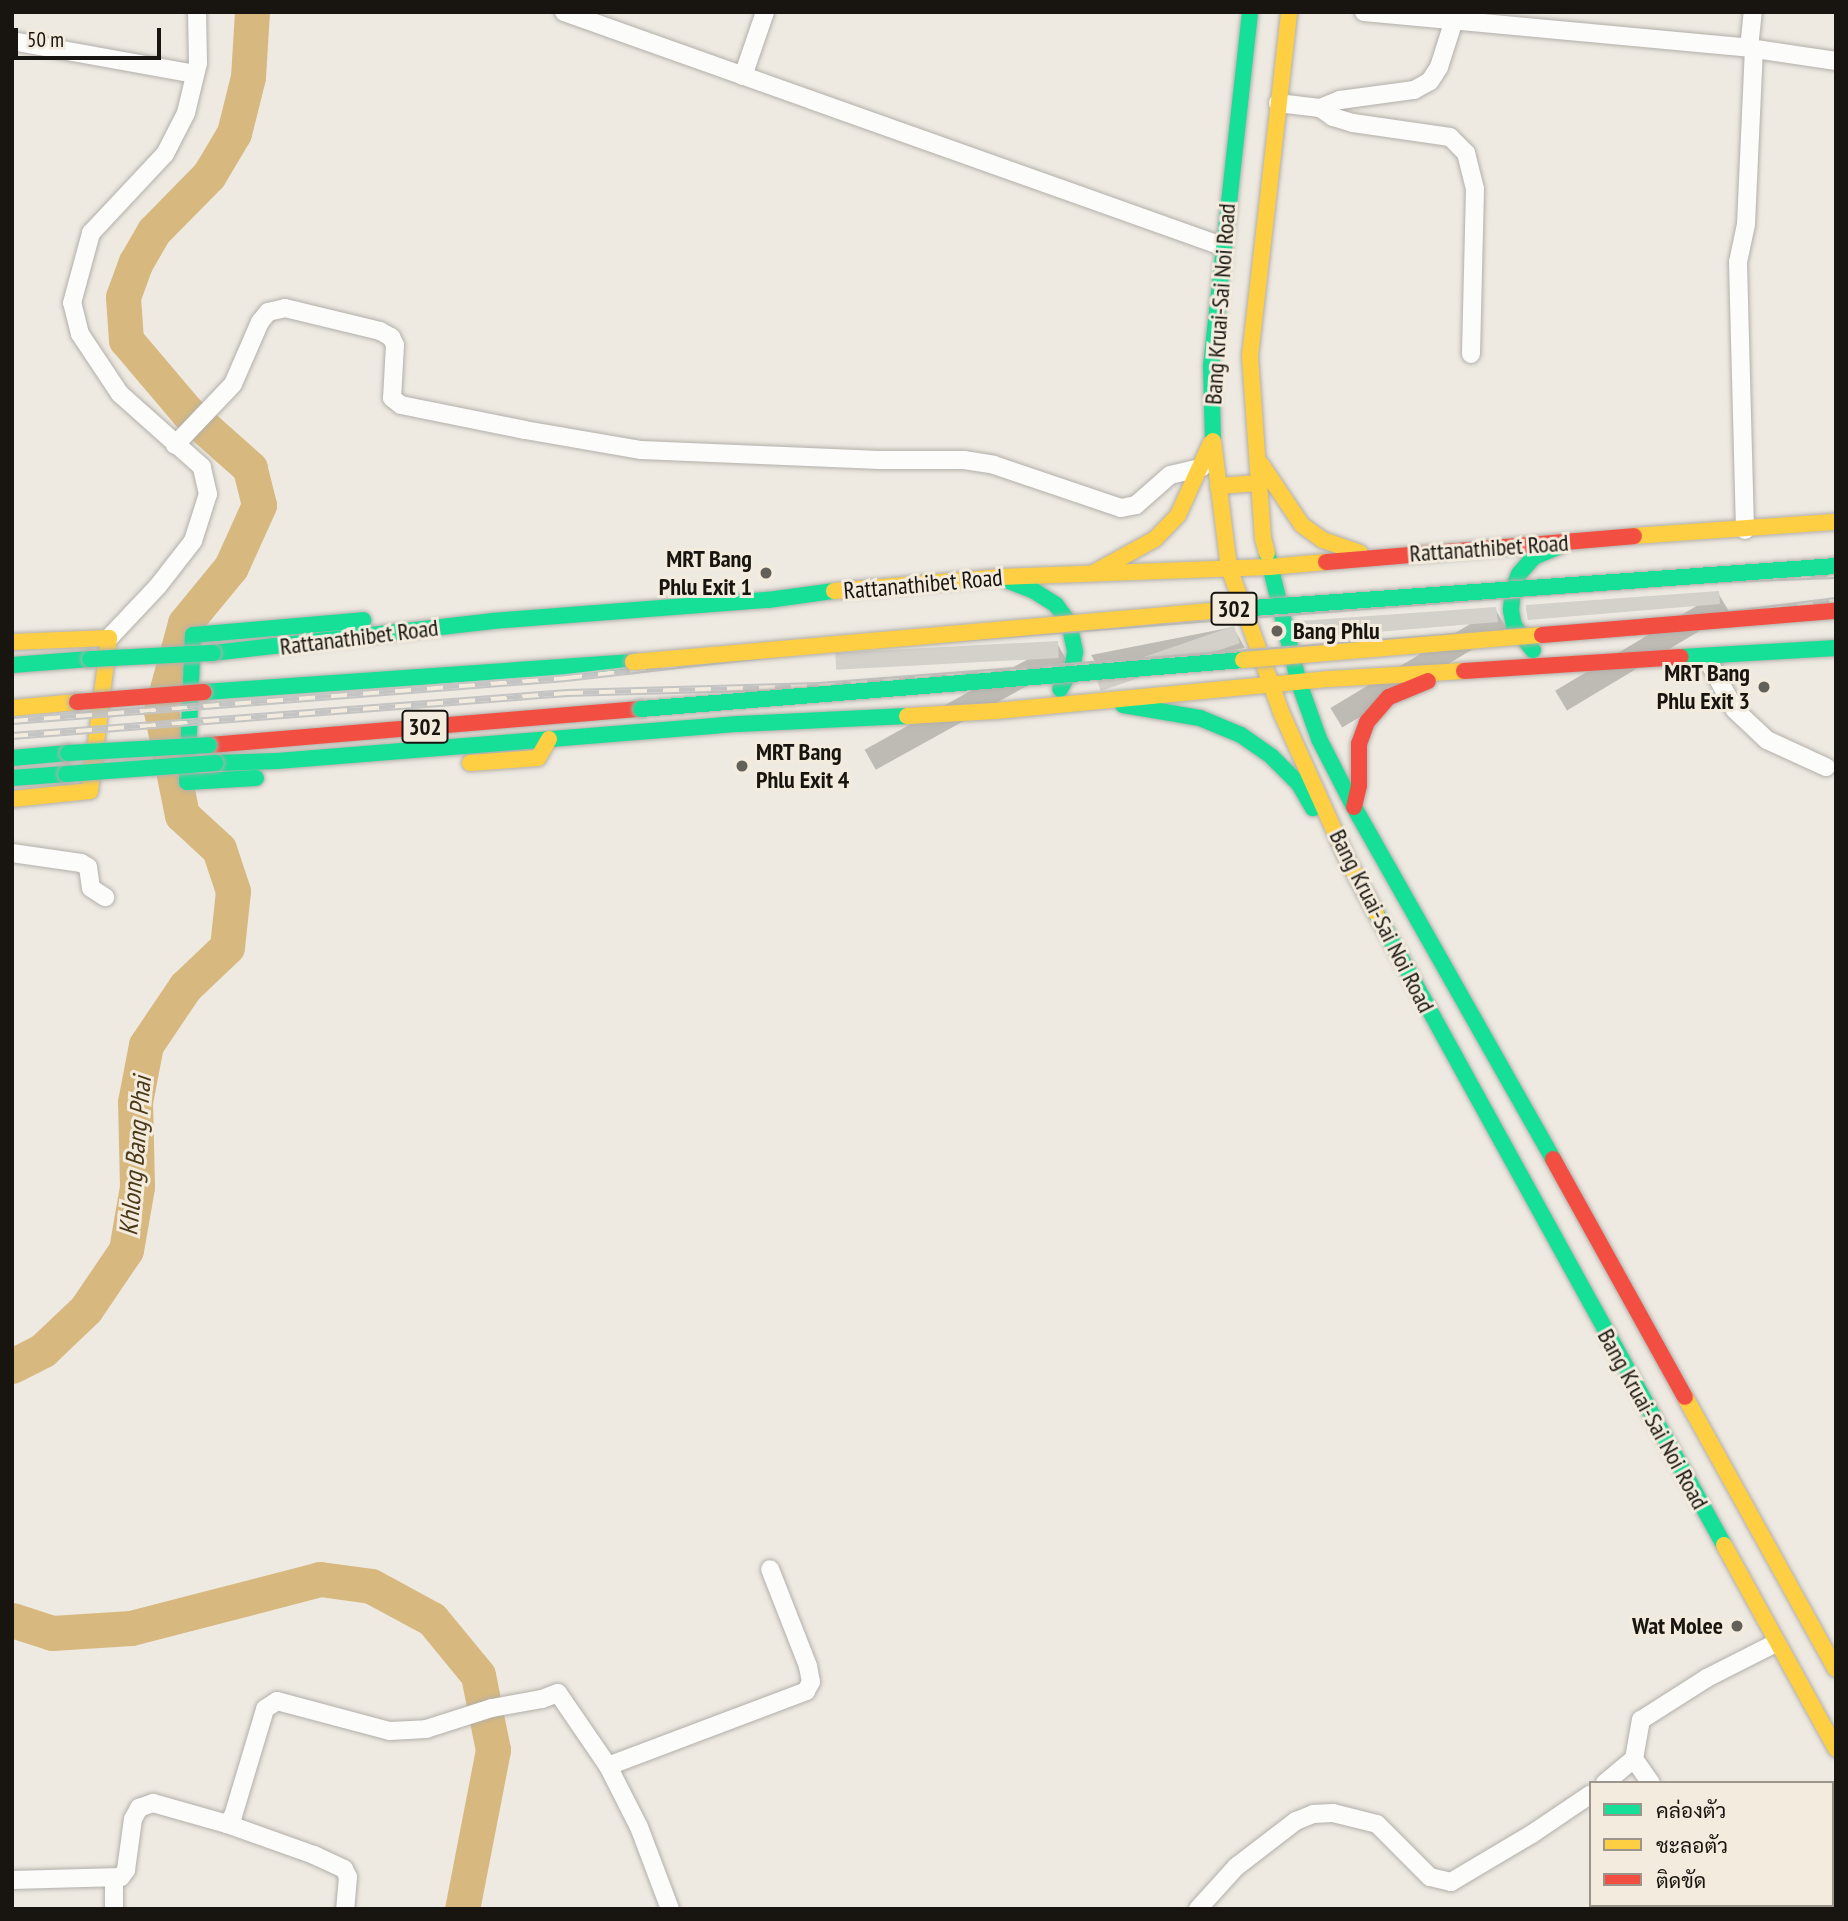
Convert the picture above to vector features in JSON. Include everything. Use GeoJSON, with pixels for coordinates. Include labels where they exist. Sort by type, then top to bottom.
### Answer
{"type":"FeatureCollection","features":[{"type":"Feature","properties":{"kind":"main road","name":"Bang Kruai-Sai Noi Road"},"geometry":{"type":"LineString","coordinates":[[1250,12],[1211,366],[1213,440],[1228,568],[1271,685],[1348,861],[1794,1633],[1836,1669]]}},
{"type":"Feature","properties":{"kind":"main road","name":"Bang Kruai-Sai Noi Road"},"geometry":{"type":"LineString","coordinates":[[1289,12],[1250,356],[1263,538],[1299,683],[1319,739],[1354,807],[1431,938],[1794,1633],[1836,1749]]}},
{"type":"Feature","properties":{"kind":"main road"},"geometry":{"type":"LineString","coordinates":[[1092,574],[1155,539],[1178,515],[1213,440]]}},
{"type":"Feature","properties":{"kind":"main road"},"geometry":{"type":"LineString","coordinates":[[1258,457],[1285,504],[1302,524],[1323,540],[1376,557]]}},
{"type":"Feature","properties":{"kind":"main road"},"geometry":{"type":"LineString","coordinates":[[1218,486],[1259,483]]}},
{"type":"Feature","properties":{"kind":"main road","name":"Rattanathibet Road"},"geometry":{"type":"LineString","coordinates":[[12,665],[213,653],[542,618],[768,600],[869,586],[999,577],[1269,567],[1836,522]]}},
{"type":"Feature","properties":{"kind":"main road"},"geometry":{"type":"LineString","coordinates":[[1583,663],[1545,657],[1528,648],[1514,626],[1511,610],[1516,582],[1534,557],[1562,545],[1584,541]]}},
{"type":"Feature","properties":{"kind":"main road","name":"Rattanathibet Road"},"geometry":{"type":"LineString","coordinates":[[12,708],[634,662],[1205,611],[1836,566]]}},
{"type":"Feature","properties":{"kind":"main road"},"geometry":{"type":"LineString","coordinates":[[999,577],[1034,591],[1056,605],[1069,623],[1075,652],[1073,665],[1061,688],[1044,702],[1020,709]]}},
{"type":"Feature","properties":{"kind":"main road"},"geometry":{"type":"LineString","coordinates":[[401,768],[187,782],[193,635],[523,606],[542,618]]}},
{"type":"Feature","properties":{"kind":"main road","name":"302"},"geometry":{"type":"LineString","coordinates":[[12,758],[209,745],[1836,611]]}},
{"type":"Feature","properties":{"kind":"main road"},"geometry":{"type":"LineString","coordinates":[[12,642],[74,637],[108,638],[90,791],[12,799]]}},
{"type":"Feature","properties":{"kind":"main road","name":"302"},"geometry":{"type":"LineString","coordinates":[[12,778],[277,761],[739,724],[1020,709],[1086,699],[1504,668],[1836,648]]}},
{"type":"Feature","properties":{"kind":"main road"},"geometry":{"type":"LineString","coordinates":[[1354,807],[1359,785],[1359,744],[1367,722],[1389,696],[1420,682],[1504,668]]}},
{"type":"Feature","properties":{"kind":"main road"},"geometry":{"type":"LineString","coordinates":[[1086,699],[1200,718],[1241,735],[1272,757],[1299,784],[1348,861]]}},
{"type":"Feature","properties":{"kind":"main road"},"geometry":{"type":"LineString","coordinates":[[456,764],[538,758],[549,739]]}},
{"type":"Feature","properties":{"kind":"street"},"geometry":{"type":"LineString","coordinates":[[108,638],[158,586],[193,541],[208,494],[202,467],[181,438],[120,394],[80,334],[72,303],[91,233],[165,154],[186,113],[195,74],[197,12]]}},
{"type":"Feature","properties":{"kind":"street"},"geometry":{"type":"LineString","coordinates":[[564,12],[1223,246]]}},
{"type":"Feature","properties":{"kind":"street"},"geometry":{"type":"LineString","coordinates":[[743,76],[765,12]]}},
{"type":"Feature","properties":{"kind":"street"},"geometry":{"type":"LineString","coordinates":[[1364,12],[1751,48],[1836,61]]}},
{"type":"Feature","properties":{"kind":"street"},"geometry":{"type":"LineString","coordinates":[[1745,530],[1738,262],[1746,224],[1753,12]]}},
{"type":"Feature","properties":{"kind":"street"},"geometry":{"type":"LineString","coordinates":[[1278,103],[1320,108],[1354,97],[1414,90],[1430,81],[1439,67],[1454,20]]}},
{"type":"Feature","properties":{"kind":"street"},"geometry":{"type":"LineString","coordinates":[[12,41],[195,74]]}},
{"type":"Feature","properties":{"kind":"street"},"geometry":{"type":"LineString","coordinates":[[1320,108],[1333,117],[1353,123],[1450,137],[1466,153],[1475,189],[1471,355]]}},
{"type":"Feature","properties":{"kind":"street"},"geometry":{"type":"LineString","coordinates":[[181,438],[233,384],[260,322],[268,312],[285,309],[380,331],[391,337],[395,345],[392,398],[401,405],[525,430],[641,450],[880,460],[964,460],[994,465],[1121,508],[1136,505],[1170,475],[1201,468]]}},
{"type":"Feature","properties":{"kind":"street"},"geometry":{"type":"LineString","coordinates":[[1706,657],[1735,710],[1767,740],[1826,767]]}},
{"type":"Feature","properties":{"kind":"street"},"geometry":{"type":"LineString","coordinates":[[12,853],[81,863],[88,867],[91,888],[105,897]]}},
{"type":"Feature","properties":{"kind":"street"},"geometry":{"type":"LineString","coordinates":[[608,1766],[806,1691],[811,1682],[808,1666],[770,1569]]}},
{"type":"Feature","properties":{"kind":"street"},"geometry":{"type":"LineString","coordinates":[[1607,1781],[1634,1759],[1641,1720],[1707,1678],[1794,1633]]}},
{"type":"Feature","properties":{"kind":"street"},"geometry":{"type":"LineString","coordinates":[[226,1824],[233,1816],[265,1709],[277,1701],[390,1731],[426,1729],[454,1718],[558,1693],[608,1766],[639,1827],[670,1909]]}},
{"type":"Feature","properties":{"kind":"street"},"geometry":{"type":"LineString","coordinates":[[1634,1759],[1650,1781]]}},
{"type":"Feature","properties":{"kind":"street"},"geometry":{"type":"LineString","coordinates":[[1198,1909],[1236,1867],[1296,1821],[1313,1814],[1334,1813],[1377,1824],[1430,1877],[1446,1882],[1455,1880],[1532,1834],[1589,1795]]}},
{"type":"Feature","properties":{"kind":"street"},"geometry":{"type":"LineString","coordinates":[[12,1879],[33,1877],[114,1880],[121,1877],[126,1870],[133,1819],[139,1808],[153,1803],[226,1824],[314,1855],[344,1869],[348,1877],[345,1909]]}},
{"type":"Feature","properties":{"kind":"street"},"geometry":{"type":"LineString","coordinates":[[114,1880],[114,1909]]}},
{"type":"Feature","properties":{"kind":"building"},"geometry":{"type":"Polygon","coordinates":[[[1719,591],[1720,604],[1528,620],[1526,609],[1526,605],[1719,591]]]}},
{"type":"Feature","properties":{"kind":"building"},"geometry":{"type":"Polygon","coordinates":[[[1496,607],[1498,622],[1303,638],[1299,621],[1496,607]]]}},
{"type":"Feature","properties":{"kind":"building"},"geometry":{"type":"Polygon","coordinates":[[[1234,626],[1240,643],[1101,691],[1095,674],[1234,626]]]}},
{"type":"Feature","properties":{"kind":"building"},"geometry":{"type":"Polygon","coordinates":[[[1058,641],[1059,658],[836,670],[835,653],[1058,641]]]}},
{"type":"Feature","properties":{"kind":"waterway","name":"Khlong Bang Phai"},"geometry":{"type":"LineString","coordinates":[[12,1366],[43,1350],[86,1309],[126,1250],[137,1187],[135,1102],[146,1045],[185,987],[227,947],[233,891],[219,849],[182,815],[161,711],[185,623],[231,567],[259,505],[250,468],[188,413],[126,340],[123,297],[136,262],[154,231],[209,175],[234,133],[248,77],[252,12]]}},
{"type":"Feature","properties":{"kind":"waterway","name":"Khlong Bang Phai"},"geometry":{"type":"LineString","coordinates":[[12,1620],[52,1633],[131,1628],[320,1579],[371,1586],[432,1619],[478,1675],[493,1750],[462,1909]]}},
{"type":"Feature","properties":{"kind":"railway"},"geometry":{"type":"LineString","coordinates":[[12,721],[566,678],[816,649],[1699,580],[1836,575]]}},
{"type":"Feature","properties":{"kind":"railway"},"geometry":{"type":"LineString","coordinates":[[12,736],[567,693],[819,686],[1702,618],[1836,601]]}},
{"type":"Feature","properties":{"kind":"traffic: fast"},"geometry":{"type":"LineString","coordinates":[[1213,441],[1211,366],[1250,12]]}},
{"type":"Feature","properties":{"kind":"traffic: fast"},"geometry":{"type":"LineString","coordinates":[[1533,650],[1514,626],[1511,610],[1513,589],[1519,574],[1534,557],[1560,546]]}},
{"type":"Feature","properties":{"kind":"traffic: fast"},"geometry":{"type":"LineString","coordinates":[[1267,553],[1299,683],[1319,739],[1354,807],[1553,1159]]}},
{"type":"Feature","properties":{"kind":"traffic: fast"},"geometry":{"type":"LineString","coordinates":[[1211,611],[1836,566]]}},
{"type":"Feature","properties":{"kind":"traffic: fast"},"geometry":{"type":"LineString","coordinates":[[1006,580],[1034,591],[1056,605],[1069,623],[1075,652],[1073,665],[1060,689]]}},
{"type":"Feature","properties":{"kind":"traffic: fast"},"geometry":{"type":"LineString","coordinates":[[213,653],[492,621],[768,600],[834,591]]}},
{"type":"Feature","properties":{"kind":"traffic: fast"},"geometry":{"type":"LineString","coordinates":[[256,778],[187,782],[193,635],[363,620]]}},
{"type":"Feature","properties":{"kind":"traffic: fast"},"geometry":{"type":"LineString","coordinates":[[1681,657],[1836,648]]}},
{"type":"Feature","properties":{"kind":"traffic: fast"},"geometry":{"type":"LineString","coordinates":[[90,659],[213,653]]}},
{"type":"Feature","properties":{"kind":"traffic: fast"},"geometry":{"type":"LineString","coordinates":[[12,665],[90,659]]}},
{"type":"Feature","properties":{"kind":"traffic: fast"},"geometry":{"type":"LineString","coordinates":[[641,709],[1243,660]]}},
{"type":"Feature","properties":{"kind":"traffic: fast"},"geometry":{"type":"LineString","coordinates":[[204,692],[633,662]]}},
{"type":"Feature","properties":{"kind":"traffic: fast"},"geometry":{"type":"LineString","coordinates":[[1123,705],[1200,718],[1241,735],[1272,757],[1299,784],[1313,808]]}},
{"type":"Feature","properties":{"kind":"traffic: fast"},"geometry":{"type":"LineString","coordinates":[[216,763],[277,761],[739,724],[907,716]]}},
{"type":"Feature","properties":{"kind":"traffic: fast"},"geometry":{"type":"LineString","coordinates":[[68,753],[209,745]]}},
{"type":"Feature","properties":{"kind":"traffic: fast"},"geometry":{"type":"LineString","coordinates":[[12,758],[68,753]]}},
{"type":"Feature","properties":{"kind":"traffic: fast"},"geometry":{"type":"LineString","coordinates":[[66,774],[216,763]]}},
{"type":"Feature","properties":{"kind":"traffic: fast"},"geometry":{"type":"LineString","coordinates":[[12,778],[66,774]]}},
{"type":"Feature","properties":{"kind":"traffic: fast"},"geometry":{"type":"LineString","coordinates":[[1376,913],[1724,1545]]}},
{"type":"Feature","properties":{"kind":"traffic: slow"},"geometry":{"type":"LineString","coordinates":[[1267,553],[1263,538],[1250,356],[1289,12]]}},
{"type":"Feature","properties":{"kind":"traffic: slow"},"geometry":{"type":"LineString","coordinates":[[1213,441],[1229,568],[1281,712],[1348,861],[1376,913]]}},
{"type":"Feature","properties":{"kind":"traffic: slow"},"geometry":{"type":"LineString","coordinates":[[1095,572],[1155,539],[1178,515],[1211,443]]}},
{"type":"Feature","properties":{"kind":"traffic: slow"},"geometry":{"type":"LineString","coordinates":[[1261,464],[1302,525],[1323,540],[1360,553]]}},
{"type":"Feature","properties":{"kind":"traffic: slow"},"geometry":{"type":"LineString","coordinates":[[1218,486],[1259,483]]}},
{"type":"Feature","properties":{"kind":"traffic: slow"},"geometry":{"type":"LineString","coordinates":[[1634,536],[1836,522]]}},
{"type":"Feature","properties":{"kind":"traffic: slow"},"geometry":{"type":"LineString","coordinates":[[834,591],[999,577],[1269,567],[1326,562]]}},
{"type":"Feature","properties":{"kind":"traffic: slow"},"geometry":{"type":"LineString","coordinates":[[633,662],[1211,611]]}},
{"type":"Feature","properties":{"kind":"traffic: slow"},"geometry":{"type":"LineString","coordinates":[[1243,660],[1542,635]]}},
{"type":"Feature","properties":{"kind":"traffic: slow"},"geometry":{"type":"LineString","coordinates":[[12,642],[109,638],[90,791],[12,799]]}},
{"type":"Feature","properties":{"kind":"traffic: slow"},"geometry":{"type":"LineString","coordinates":[[907,716],[996,711],[1329,679],[1464,671]]}},
{"type":"Feature","properties":{"kind":"traffic: slow"},"geometry":{"type":"LineString","coordinates":[[12,708],[77,702]]}},
{"type":"Feature","properties":{"kind":"traffic: slow"},"geometry":{"type":"LineString","coordinates":[[470,763],[538,758],[549,739]]}},
{"type":"Feature","properties":{"kind":"traffic: slow"},"geometry":{"type":"LineString","coordinates":[[1685,1397],[1836,1669]]}},
{"type":"Feature","properties":{"kind":"traffic: slow"},"geometry":{"type":"LineString","coordinates":[[1724,1545],[1836,1749]]}},
{"type":"Feature","properties":{"kind":"traffic: jam"},"geometry":{"type":"LineString","coordinates":[[1326,562],[1634,536]]}},
{"type":"Feature","properties":{"kind":"traffic: jam"},"geometry":{"type":"LineString","coordinates":[[1542,635],[1836,611]]}},
{"type":"Feature","properties":{"kind":"traffic: jam"},"geometry":{"type":"LineString","coordinates":[[1464,671],[1681,657]]}},
{"type":"Feature","properties":{"kind":"traffic: jam"},"geometry":{"type":"LineString","coordinates":[[1354,807],[1359,785],[1359,744],[1367,722],[1389,697],[1428,681]]}},
{"type":"Feature","properties":{"kind":"traffic: jam"},"geometry":{"type":"LineString","coordinates":[[77,702],[204,692]]}},
{"type":"Feature","properties":{"kind":"traffic: jam"},"geometry":{"type":"LineString","coordinates":[[209,745],[641,709]]}},
{"type":"Feature","properties":{"kind":"traffic: jam"},"geometry":{"type":"LineString","coordinates":[[1553,1159],[1685,1397]]}},
{"type":"Feature","properties":{"kind":"place","name":"MRT Bang Phlu Exit 1"},"geometry":{"type":"Point","coordinates":[766,573]}},
{"type":"Feature","properties":{"kind":"place","name":"Bang Phlu"},"geometry":{"type":"Point","coordinates":[1277,631]}},
{"type":"Feature","properties":{"kind":"place","name":"MRT Bang Phlu Exit 3"},"geometry":{"type":"Point","coordinates":[1764,687]}},
{"type":"Feature","properties":{"kind":"place","name":"MRT Bang Phlu Exit 4"},"geometry":{"type":"Point","coordinates":[742,766]}},
{"type":"Feature","properties":{"kind":"place","name":"Wat Molee"},"geometry":{"type":"Point","coordinates":[1737,1626]}}]}
